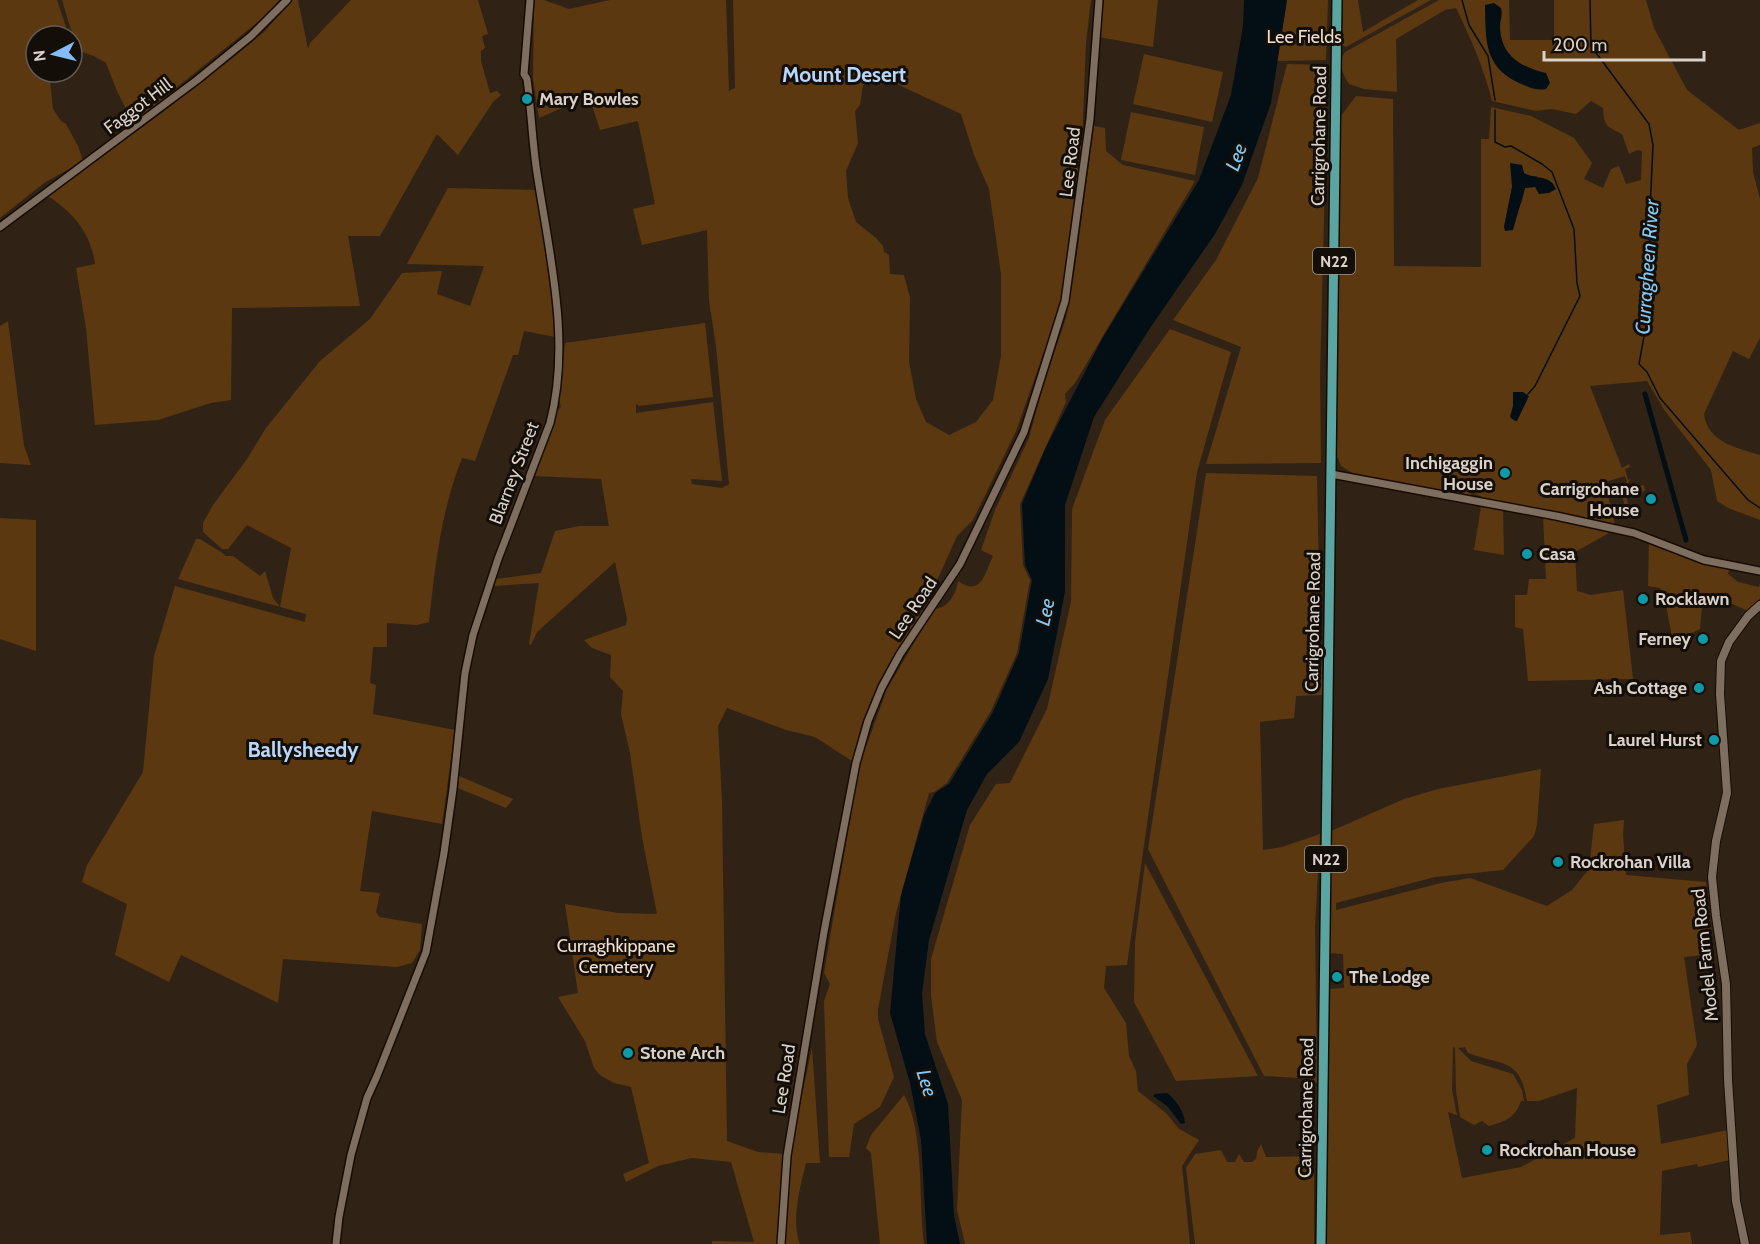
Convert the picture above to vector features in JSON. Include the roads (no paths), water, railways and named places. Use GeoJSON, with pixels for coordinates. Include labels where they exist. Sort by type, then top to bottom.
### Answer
{"type":"FeatureCollection","features":[{"type":"Feature","properties":{"kind":"highway","name":"Carrigrohane Road"},"geometry":{"type":"LineString","coordinates":[[1321,1244],[1337,0]]}},
{"type":"Feature","properties":{"kind":"main road","name":"Model Farm Road"},"geometry":{"type":"LineString","coordinates":[[1745,1244],[1736,1197],[1728,1080],[1726,984],[1712,877],[1716,841],[1727,793],[1720,694],[1721,661],[1729,642],[1748,616],[1760,605]]}},
{"type":"Feature","properties":{"kind":"street","name":"Faggot Hill"},"geometry":{"type":"LineString","coordinates":[[0,227],[197,80],[251,36],[287,0]]}},
{"type":"Feature","properties":{"kind":"street","name":"Blarney Street"},"geometry":{"type":"LineString","coordinates":[[336,1244],[351,1155],[367,1098],[426,952],[445,848],[465,673],[473,635],[498,559],[550,423],[555,401],[559,329],[536,163],[528,79],[524,74],[530,0]]}},
{"type":"Feature","properties":{"kind":"street","name":"Lee Road"},"geometry":{"type":"LineString","coordinates":[[781,1244],[788,1154],[824,932],[856,763],[868,721],[882,687],[900,654],[960,564],[1024,432],[1065,301],[1090,119],[1098,0]]}},
{"type":"Feature","properties":{"kind":"street"},"geometry":{"type":"LineString","coordinates":[[1332,474],[1547,514],[1634,533],[1704,560],[1760,571]]}},
{"type":"Feature","properties":{"kind":"water","name":"Lee"},"geometry":{"type":"Polygon","coordinates":[[[1244,0],[1287,0],[1271,103],[1242,185],[1215,234],[1150,328],[1094,417],[1065,505],[1065,592],[1048,679],[1019,742],[987,774],[967,810],[929,940],[922,994],[925,1034],[948,1104],[954,1216],[960,1244],[927,1244],[921,1140],[910,1083],[890,1013],[901,895],[924,815],[935,793],[949,784],[993,712],[1019,653],[1032,580],[1025,565],[1022,504],[1045,449],[1102,339],[1199,180],[1231,95],[1243,26],[1244,0]]]}},
{"type":"Feature","properties":{"kind":"water"},"geometry":{"type":"Polygon","coordinates":[[[1494,3],[1501,8],[1501,37],[1508,53],[1528,67],[1546,73],[1550,83],[1546,89],[1535,89],[1519,83],[1507,76],[1493,60],[1487,40],[1485,5],[1494,3]]]}},
{"type":"Feature","properties":{"kind":"water"},"geometry":{"type":"Polygon","coordinates":[[[1510,163],[1522,165],[1524,173],[1550,181],[1556,189],[1549,193],[1539,194],[1535,187],[1525,188],[1513,230],[1505,231],[1512,187],[1510,163]]]}},
{"type":"Feature","properties":{"kind":"water"},"geometry":{"type":"Polygon","coordinates":[[[1513,392],[1523,392],[1529,396],[1517,421],[1510,417],[1513,392]]]}},
{"type":"Feature","properties":{"kind":"water"},"geometry":{"type":"Polygon","coordinates":[[[1167,1093],[1179,1106],[1185,1123],[1181,1124],[1167,1106],[1153,1096],[1167,1093]]]}},
{"type":"Feature","properties":{"kind":"waterway"},"geometry":{"type":"LineString","coordinates":[[1462,0],[1469,25],[1488,56],[1495,100]]}},
{"type":"Feature","properties":{"kind":"waterway","name":"Curragheen River"},"geometry":{"type":"LineString","coordinates":[[1590,0],[1591,46],[1649,124],[1653,145],[1650,241],[1647,259],[1649,292],[1647,320],[1639,364],[1647,372],[1660,398],[1748,500],[1760,508]]}},
{"type":"Feature","properties":{"kind":"waterway"},"geometry":{"type":"LineString","coordinates":[[1495,110],[1495,142],[1505,147],[1511,146],[1552,172],[1574,229],[1577,283],[1580,296],[1535,386],[1528,394]]}},
{"type":"Feature","properties":{"kind":"waterway"},"geometry":{"type":"LineString","coordinates":[[1645,394],[1686,540]]}},
{"type":"Feature","properties":{"kind":"place","name":"Mary Bowles"},"geometry":{"type":"Point","coordinates":[527,99]}},
{"type":"Feature","properties":{"kind":"place","name":"Inchigaggin House"},"geometry":{"type":"Point","coordinates":[1505,473]}},
{"type":"Feature","properties":{"kind":"place","name":"Carrigrohane House"},"geometry":{"type":"Point","coordinates":[1651,499]}},
{"type":"Feature","properties":{"kind":"place","name":"Casa"},"geometry":{"type":"Point","coordinates":[1527,554]}},
{"type":"Feature","properties":{"kind":"place","name":"Rocklawn"},"geometry":{"type":"Point","coordinates":[1643,599]}},
{"type":"Feature","properties":{"kind":"place","name":"Ferney"},"geometry":{"type":"Point","coordinates":[1703,639]}},
{"type":"Feature","properties":{"kind":"place","name":"Ash Cottage"},"geometry":{"type":"Point","coordinates":[1699,688]}},
{"type":"Feature","properties":{"kind":"place","name":"Laurel Hurst"},"geometry":{"type":"Point","coordinates":[1714,740]}},
{"type":"Feature","properties":{"kind":"place","name":"Rockrohan Villa"},"geometry":{"type":"Point","coordinates":[1558,862]}},
{"type":"Feature","properties":{"kind":"place","name":"The Lodge"},"geometry":{"type":"Point","coordinates":[1337,977]}},
{"type":"Feature","properties":{"kind":"place","name":"Stone Arch"},"geometry":{"type":"Point","coordinates":[628,1053]}},
{"type":"Feature","properties":{"kind":"place","name":"Rockrohan House"},"geometry":{"type":"Point","coordinates":[1487,1150]}},
{"type":"Feature","properties":{"kind":"district","name":"Mount Desert"},"geometry":{"type":"Point","coordinates":[844,74]}},
{"type":"Feature","properties":{"kind":"district","name":"Ballysheedy"},"geometry":{"type":"Point","coordinates":[303,749]}},
{"type":"Feature","properties":{"kind":"park label","name":"Lee Fields"},"geometry":{"type":"Point","coordinates":[1304,37]}},
{"type":"Feature","properties":{"kind":"park label","name":"Curraghkippane Cemetery"},"geometry":{"type":"Point","coordinates":[616,956]}}]}
